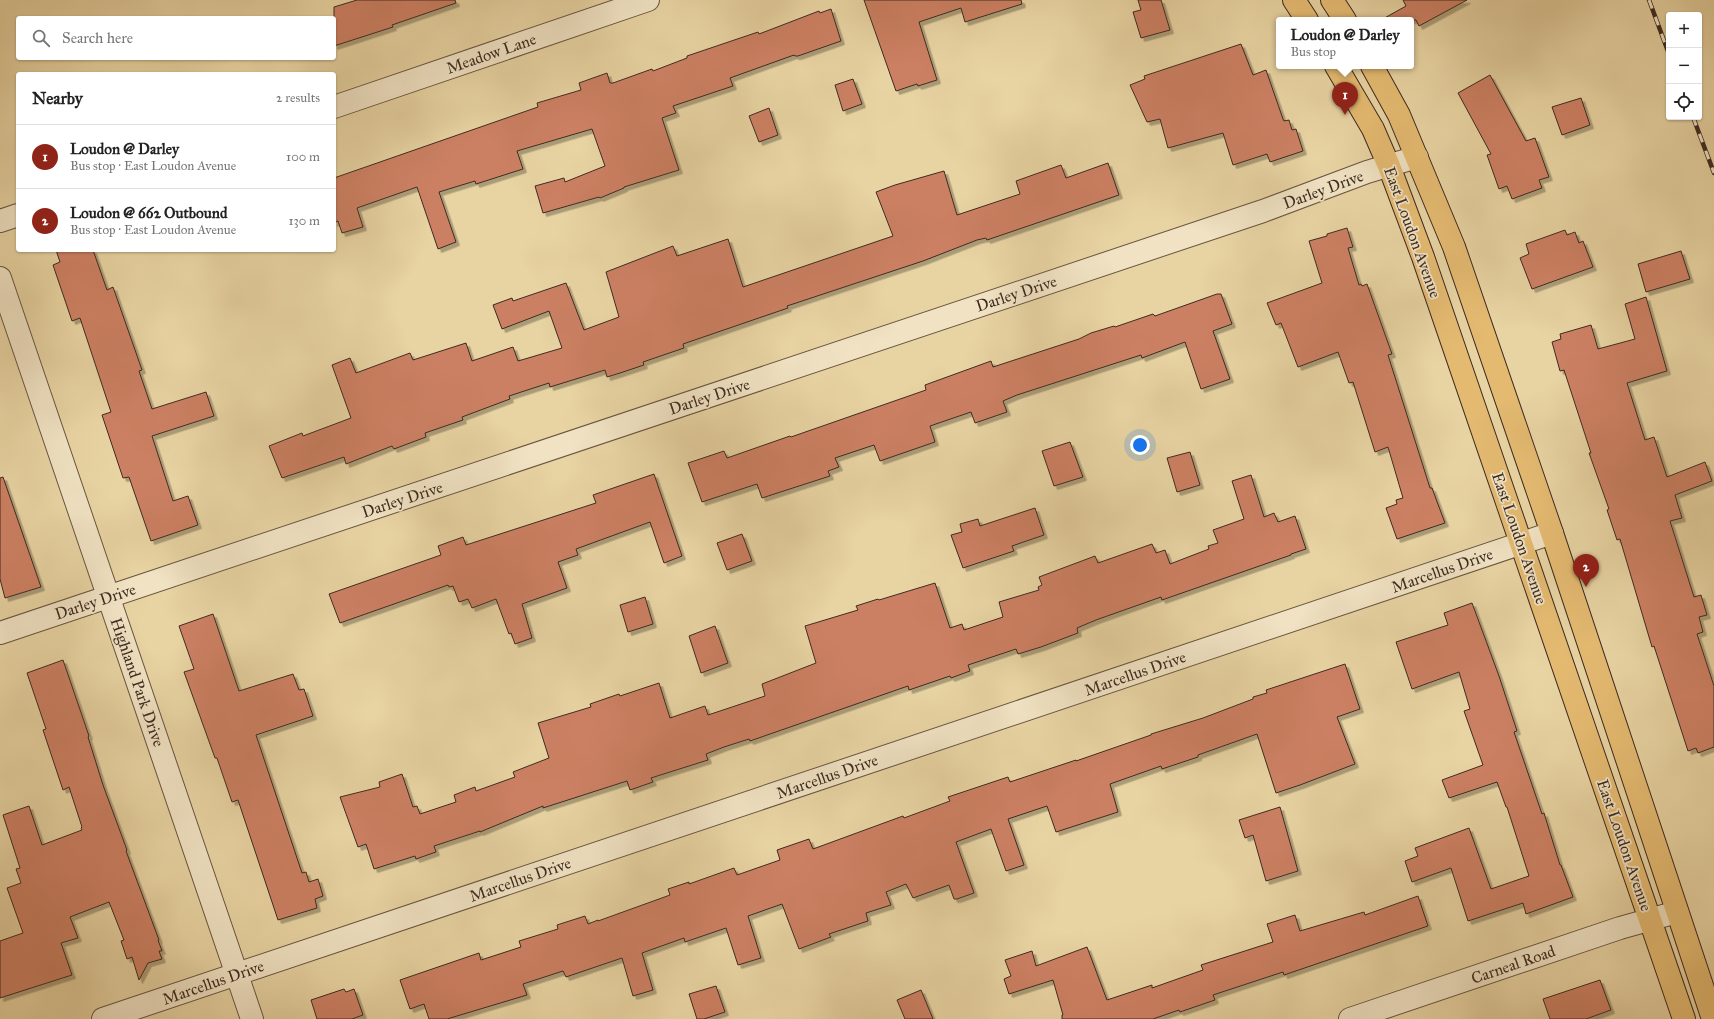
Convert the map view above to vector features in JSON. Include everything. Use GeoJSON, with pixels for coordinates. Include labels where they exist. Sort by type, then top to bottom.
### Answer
{"type":"FeatureCollection","features":[{"type":"Feature","properties":{"kind":"main road"},"geometry":{"type":"LineString","coordinates":[[1294,0],[1305,17]]}},
{"type":"Feature","properties":{"kind":"main road"},"geometry":{"type":"LineString","coordinates":[[1332,0],[1343,17]]}},
{"type":"Feature","properties":{"kind":"main road","name":"East Loudon Avenue"},"geometry":{"type":"LineString","coordinates":[[1338,69],[1373,129],[1389,166],[1423,256],[1684,1019]]}},
{"type":"Feature","properties":{"kind":"main road","name":"East Loudon Avenue"},"geometry":{"type":"LineString","coordinates":[[1374,69],[1399,115],[1454,247],[1552,533],[1713,1019]]}},
{"type":"Feature","properties":{"kind":"street","name":"Meadow Lane"},"geometry":{"type":"LineString","coordinates":[[336,106],[648,0]]}},
{"type":"Feature","properties":{"kind":"street","name":"Darley Drive"},"geometry":{"type":"LineString","coordinates":[[0,633],[1263,211],[1367,172],[1417,157]]}},
{"type":"Feature","properties":{"kind":"street"},"geometry":{"type":"LineString","coordinates":[[0,221],[16,215]]}},
{"type":"Feature","properties":{"kind":"street","name":"Highland Park Drive"},"geometry":{"type":"LineString","coordinates":[[0,278],[252,1019]]}},
{"type":"Feature","properties":{"kind":"street","name":"Marcellus Drive"},"geometry":{"type":"LineString","coordinates":[[103,1019],[1552,533]]}},
{"type":"Feature","properties":{"kind":"street","name":"Carneal Road"},"geometry":{"type":"LineString","coordinates":[[1350,1019],[1651,919],[1677,912]]}},
{"type":"Feature","properties":{"kind":"building"},"geometry":{"type":"Polygon","coordinates":[[[357,0],[455,0],[456,3],[392,25],[393,27],[336,45],[336,16],[334,16],[334,7],[357,0]]]}},
{"type":"Feature","properties":{"kind":"building"},"geometry":{"type":"Polygon","coordinates":[[[864,0],[1021,0],[1022,4],[965,22],[961,8],[919,22],[937,80],[918,86],[917,84],[896,91],[864,0]]]}},
{"type":"Feature","properties":{"kind":"building"},"geometry":{"type":"Polygon","coordinates":[[[1138,0],[1161,0],[1170,30],[1141,38],[1133,12],[1141,10],[1138,0]]]}},
{"type":"Feature","properties":{"kind":"building"},"geometry":{"type":"Polygon","coordinates":[[[1403,0],[1467,0],[1419,26],[1416,20],[1414,20],[1414,17],[1386,17],[1406,6],[1403,0]]]}},
{"type":"Feature","properties":{"kind":"building"},"geometry":{"type":"Polygon","coordinates":[[[831,9],[841,41],[798,56],[794,55],[730,78],[733,86],[673,106],[676,113],[662,118],[679,170],[624,187],[600,198],[599,197],[543,213],[535,186],[564,178],[565,182],[605,166],[592,129],[517,151],[523,169],[476,184],[475,181],[439,192],[456,242],[438,249],[417,187],[357,208],[363,227],[342,233],[338,221],[336,222],[336,177],[538,107],[537,103],[581,90],[579,83],[607,73],[610,83],[613,83],[652,69],[653,71],[687,58],[687,56],[758,32],[759,34],[819,11],[820,13],[831,9]]]}},
{"type":"Feature","properties":{"kind":"building"},"geometry":{"type":"Polygon","coordinates":[[[1241,44],[1253,75],[1266,70],[1283,119],[1284,121],[1289,120],[1292,130],[1296,129],[1303,151],[1270,162],[1267,154],[1233,165],[1223,133],[1168,148],[1160,119],[1147,122],[1130,85],[1145,79],[1144,76],[1241,44]]]}},
{"type":"Feature","properties":{"kind":"building"},"geometry":{"type":"Polygon","coordinates":[[[1490,75],[1526,141],[1535,138],[1549,177],[1539,180],[1542,188],[1512,199],[1507,186],[1499,189],[1487,155],[1491,154],[1458,93],[1490,75]]]}},
{"type":"Feature","properties":{"kind":"building"},"geometry":{"type":"Polygon","coordinates":[[[853,79],[862,104],[843,111],[835,85],[853,79]]]}},
{"type":"Feature","properties":{"kind":"building"},"geometry":{"type":"Polygon","coordinates":[[[1581,98],[1590,125],[1562,135],[1552,107],[1581,98]]]}},
{"type":"Feature","properties":{"kind":"building"},"geometry":{"type":"Polygon","coordinates":[[[769,108],[778,135],[759,142],[749,116],[769,108]]]}},
{"type":"Feature","properties":{"kind":"building"},"geometry":{"type":"Polygon","coordinates":[[[1108,163],[1119,195],[987,240],[986,238],[977,240],[923,261],[787,306],[788,308],[683,344],[684,348],[643,362],[644,365],[607,377],[605,370],[550,387],[549,383],[509,396],[510,399],[462,417],[463,420],[425,433],[426,437],[394,449],[392,446],[346,464],[344,457],[282,478],[269,446],[302,433],[303,436],[351,418],[332,365],[350,358],[356,373],[410,353],[413,360],[466,343],[472,361],[513,347],[518,361],[562,348],[549,311],[502,329],[493,305],[512,298],[513,301],[566,283],[584,330],[619,317],[606,272],[673,246],[677,256],[728,239],[743,287],[893,236],[876,192],[895,185],[944,171],[957,215],[1020,194],[1016,181],[1061,165],[1066,178],[1108,163]]]}},
{"type":"Feature","properties":{"kind":"building"},"geometry":{"type":"Polygon","coordinates":[[[1347,228],[1353,247],[1348,248],[1359,285],[1361,284],[1362,286],[1367,284],[1392,354],[1388,355],[1430,488],[1432,488],[1445,523],[1397,539],[1386,508],[1397,504],[1396,500],[1403,498],[1388,447],[1375,452],[1353,382],[1349,383],[1338,352],[1298,367],[1281,323],[1276,325],[1267,303],[1322,283],[1309,241],[1347,228]]]}},
{"type":"Feature","properties":{"kind":"building"},"geometry":{"type":"Polygon","coordinates":[[[1565,230],[1567,235],[1575,232],[1579,243],[1583,241],[1593,267],[1532,289],[1520,258],[1529,254],[1526,244],[1565,230]]]}},
{"type":"Feature","properties":{"kind":"building"},"geometry":{"type":"Polygon","coordinates":[[[1681,251],[1690,279],[1646,292],[1638,264],[1681,251]]]}},
{"type":"Feature","properties":{"kind":"building"},"geometry":{"type":"Polygon","coordinates":[[[57,252],[94,252],[107,290],[113,287],[142,370],[139,371],[152,409],[206,392],[214,416],[152,436],[173,501],[188,496],[198,525],[151,541],[129,477],[123,478],[102,415],[111,412],[80,318],[72,321],[53,265],[60,262],[57,252]]]}},
{"type":"Feature","properties":{"kind":"building"},"geometry":{"type":"Polygon","coordinates":[[[1217,294],[1221,294],[1232,324],[1213,331],[1230,379],[1201,389],[1185,342],[1142,358],[1141,355],[1017,395],[1003,401],[1007,412],[975,423],[971,412],[930,426],[935,442],[880,461],[874,445],[835,458],[839,467],[828,471],[830,476],[762,498],[757,484],[702,502],[688,463],[724,451],[727,458],[926,390],[925,385],[991,361],[993,367],[1079,339],[1091,333],[1114,326],[1115,327],[1153,314],[1155,316],[1217,294]]]}},
{"type":"Feature","properties":{"kind":"building"},"geometry":{"type":"Polygon","coordinates":[[[1646,297],[1667,371],[1627,383],[1645,440],[1654,437],[1667,477],[1705,462],[1712,481],[1675,495],[1682,518],[1670,521],[1694,597],[1701,595],[1707,615],[1699,617],[1703,632],[1697,634],[1714,686],[1714,747],[1698,753],[1696,748],[1688,751],[1654,646],[1652,647],[1620,539],[1617,540],[1607,510],[1609,509],[1589,453],[1591,453],[1564,370],[1560,371],[1552,342],[1561,339],[1560,334],[1591,325],[1598,349],[1635,339],[1625,304],[1646,297]]]}},
{"type":"Feature","properties":{"kind":"building"},"geometry":{"type":"Polygon","coordinates":[[[1070,442],[1083,477],[1054,486],[1042,451],[1070,442]]]}},
{"type":"Feature","properties":{"kind":"building"},"geometry":{"type":"Polygon","coordinates":[[[1190,452],[1200,485],[1177,492],[1167,458],[1190,452]]]}},
{"type":"Feature","properties":{"kind":"building"},"geometry":{"type":"Polygon","coordinates":[[[654,474],[682,556],[664,563],[650,522],[576,549],[578,555],[558,562],[567,588],[522,604],[532,638],[515,644],[511,633],[509,634],[496,599],[472,608],[468,599],[459,602],[453,586],[449,587],[448,585],[340,623],[329,594],[441,555],[438,546],[463,537],[466,545],[596,503],[593,495],[654,474]]]}},
{"type":"Feature","properties":{"kind":"building"},"geometry":{"type":"Polygon","coordinates":[[[1251,475],[1264,517],[1274,513],[1278,522],[1295,516],[1306,549],[1162,600],[1161,597],[1096,620],[1077,628],[1078,633],[1041,647],[1018,654],[1016,649],[968,665],[970,671],[951,678],[950,676],[909,690],[908,686],[750,741],[749,739],[724,747],[706,754],[708,760],[651,778],[653,782],[630,790],[627,781],[543,808],[543,806],[480,832],[434,846],[436,852],[416,859],[415,856],[374,869],[366,844],[358,847],[340,797],[380,787],[379,782],[402,774],[413,807],[417,806],[420,814],[456,802],[454,795],[475,787],[476,791],[515,777],[513,772],[549,758],[538,723],[591,707],[590,704],[619,694],[620,696],[659,683],[670,718],[705,706],[708,715],[765,696],[762,684],[816,663],[805,626],[858,610],[856,606],[878,599],[879,600],[935,583],[950,628],[962,624],[964,630],[1003,617],[999,602],[1039,590],[1038,587],[1042,585],[1039,577],[1095,556],[1098,563],[1152,544],[1156,553],[1165,550],[1170,564],[1209,549],[1208,546],[1218,543],[1213,530],[1244,519],[1232,481],[1251,475]]]}},
{"type":"Feature","properties":{"kind":"building"},"geometry":{"type":"Polygon","coordinates":[[[3,477],[41,587],[5,598],[0,579],[0,478],[3,477]]]}},
{"type":"Feature","properties":{"kind":"building"},"geometry":{"type":"Polygon","coordinates":[[[1035,508],[1044,535],[1012,546],[1014,551],[963,568],[951,535],[962,532],[960,524],[978,519],[980,526],[1035,508]]]}},
{"type":"Feature","properties":{"kind":"building"},"geometry":{"type":"Polygon","coordinates":[[[742,534],[752,561],[727,570],[717,543],[742,534]]]}},
{"type":"Feature","properties":{"kind":"building"},"geometry":{"type":"Polygon","coordinates":[[[645,597],[653,624],[628,632],[620,605],[645,597]]]}},
{"type":"Feature","properties":{"kind":"building"},"geometry":{"type":"Polygon","coordinates":[[[1472,603],[1499,676],[1517,731],[1514,732],[1542,814],[1544,813],[1560,865],[1573,897],[1526,914],[1523,903],[1468,921],[1451,868],[1412,882],[1405,861],[1418,856],[1415,848],[1469,828],[1491,889],[1529,876],[1507,807],[1497,782],[1449,798],[1442,780],[1483,765],[1464,711],[1470,709],[1459,672],[1412,689],[1396,642],[1448,625],[1444,613],[1472,603]]]}},
{"type":"Feature","properties":{"kind":"building"},"geometry":{"type":"Polygon","coordinates":[[[213,614],[239,691],[293,674],[299,690],[304,689],[313,716],[256,735],[302,873],[306,872],[309,882],[318,879],[323,896],[315,899],[317,908],[278,920],[238,800],[232,802],[184,672],[194,669],[179,626],[213,614]]]}},
{"type":"Feature","properties":{"kind":"building"},"geometry":{"type":"Polygon","coordinates":[[[715,626],[728,663],[701,673],[689,636],[715,626]]]}},
{"type":"Feature","properties":{"kind":"building"},"geometry":{"type":"Polygon","coordinates":[[[63,660],[89,736],[88,737],[103,785],[159,940],[162,951],[159,951],[162,959],[148,963],[139,980],[132,957],[127,959],[121,941],[124,940],[109,902],[70,917],[78,938],[61,943],[72,975],[0,998],[0,941],[23,933],[7,888],[21,883],[16,869],[20,868],[3,815],[29,806],[42,845],[82,830],[69,787],[63,790],[43,730],[46,729],[27,673],[63,660]]]}},
{"type":"Feature","properties":{"kind":"building"},"geometry":{"type":"Polygon","coordinates":[[[1345,664],[1360,709],[1337,717],[1355,764],[1300,785],[1276,793],[1257,734],[1198,755],[1198,757],[1162,769],[1161,766],[1110,784],[1118,812],[1056,832],[1047,806],[1008,819],[1024,865],[1006,871],[991,829],[956,842],[974,893],[957,899],[954,899],[949,885],[913,898],[906,884],[886,892],[891,905],[866,913],[868,921],[829,934],[831,937],[799,949],[782,904],[748,916],[761,958],[738,965],[726,928],[685,942],[684,938],[642,953],[653,990],[633,996],[622,958],[566,977],[563,971],[523,984],[527,995],[447,1019],[429,1019],[424,1004],[410,1009],[400,980],[479,953],[481,960],[521,947],[519,941],[558,929],[557,925],[585,916],[588,924],[598,921],[670,895],[668,889],[689,882],[689,884],[734,868],[737,875],[780,860],[777,850],[809,839],[813,849],[903,816],[904,818],[950,801],[948,797],[1008,777],[1010,782],[1076,761],[1151,734],[1203,718],[1253,699],[1253,697],[1267,693],[1266,690],[1345,664]]]}},
{"type":"Feature","properties":{"kind":"building"},"geometry":{"type":"Polygon","coordinates":[[[1280,807],[1298,871],[1266,881],[1253,835],[1245,838],[1239,820],[1280,807]]]}},
{"type":"Feature","properties":{"kind":"building"},"geometry":{"type":"Polygon","coordinates":[[[1418,896],[1428,926],[1284,975],[1283,972],[1213,995],[1215,1000],[1180,1012],[1179,1010],[1153,1019],[1062,1019],[1063,1015],[1053,980],[1009,994],[1004,979],[1011,976],[1005,960],[1032,951],[1036,966],[1087,947],[1107,1000],[1152,985],[1152,988],[1203,970],[1201,965],[1273,942],[1267,924],[1295,915],[1300,931],[1364,912],[1365,915],[1418,896]]]}},
{"type":"Feature","properties":{"kind":"building"},"geometry":{"type":"Polygon","coordinates":[[[1600,980],[1611,1010],[1586,1019],[1550,1019],[1543,999],[1600,980]]]}},
{"type":"Feature","properties":{"kind":"building"},"geometry":{"type":"Polygon","coordinates":[[[716,986],[725,1012],[704,1019],[697,1019],[689,994],[716,986]]]}},
{"type":"Feature","properties":{"kind":"building"},"geometry":{"type":"Polygon","coordinates":[[[344,989],[346,992],[354,989],[363,1015],[352,1019],[317,1019],[311,1000],[344,989]]]}},
{"type":"Feature","properties":{"kind":"building"},"geometry":{"type":"Polygon","coordinates":[[[921,990],[933,1019],[905,1019],[897,1000],[921,990]]]}},
{"type":"Feature","properties":{"kind":"railway"},"geometry":{"type":"LineString","coordinates":[[1649,0],[1667,48]]}},
{"type":"Feature","properties":{"kind":"railway"},"geometry":{"type":"LineString","coordinates":[[1694,120],[1714,173]]}},
{"type":"Feature","properties":{"kind":"place","name":"Loudon @ Darley"},"geometry":{"type":"Point","coordinates":[1345,115]}},
{"type":"Feature","properties":{"kind":"place","name":"Loudon @ 662 Outbound"},"geometry":{"type":"Point","coordinates":[1586,587]}}]}
